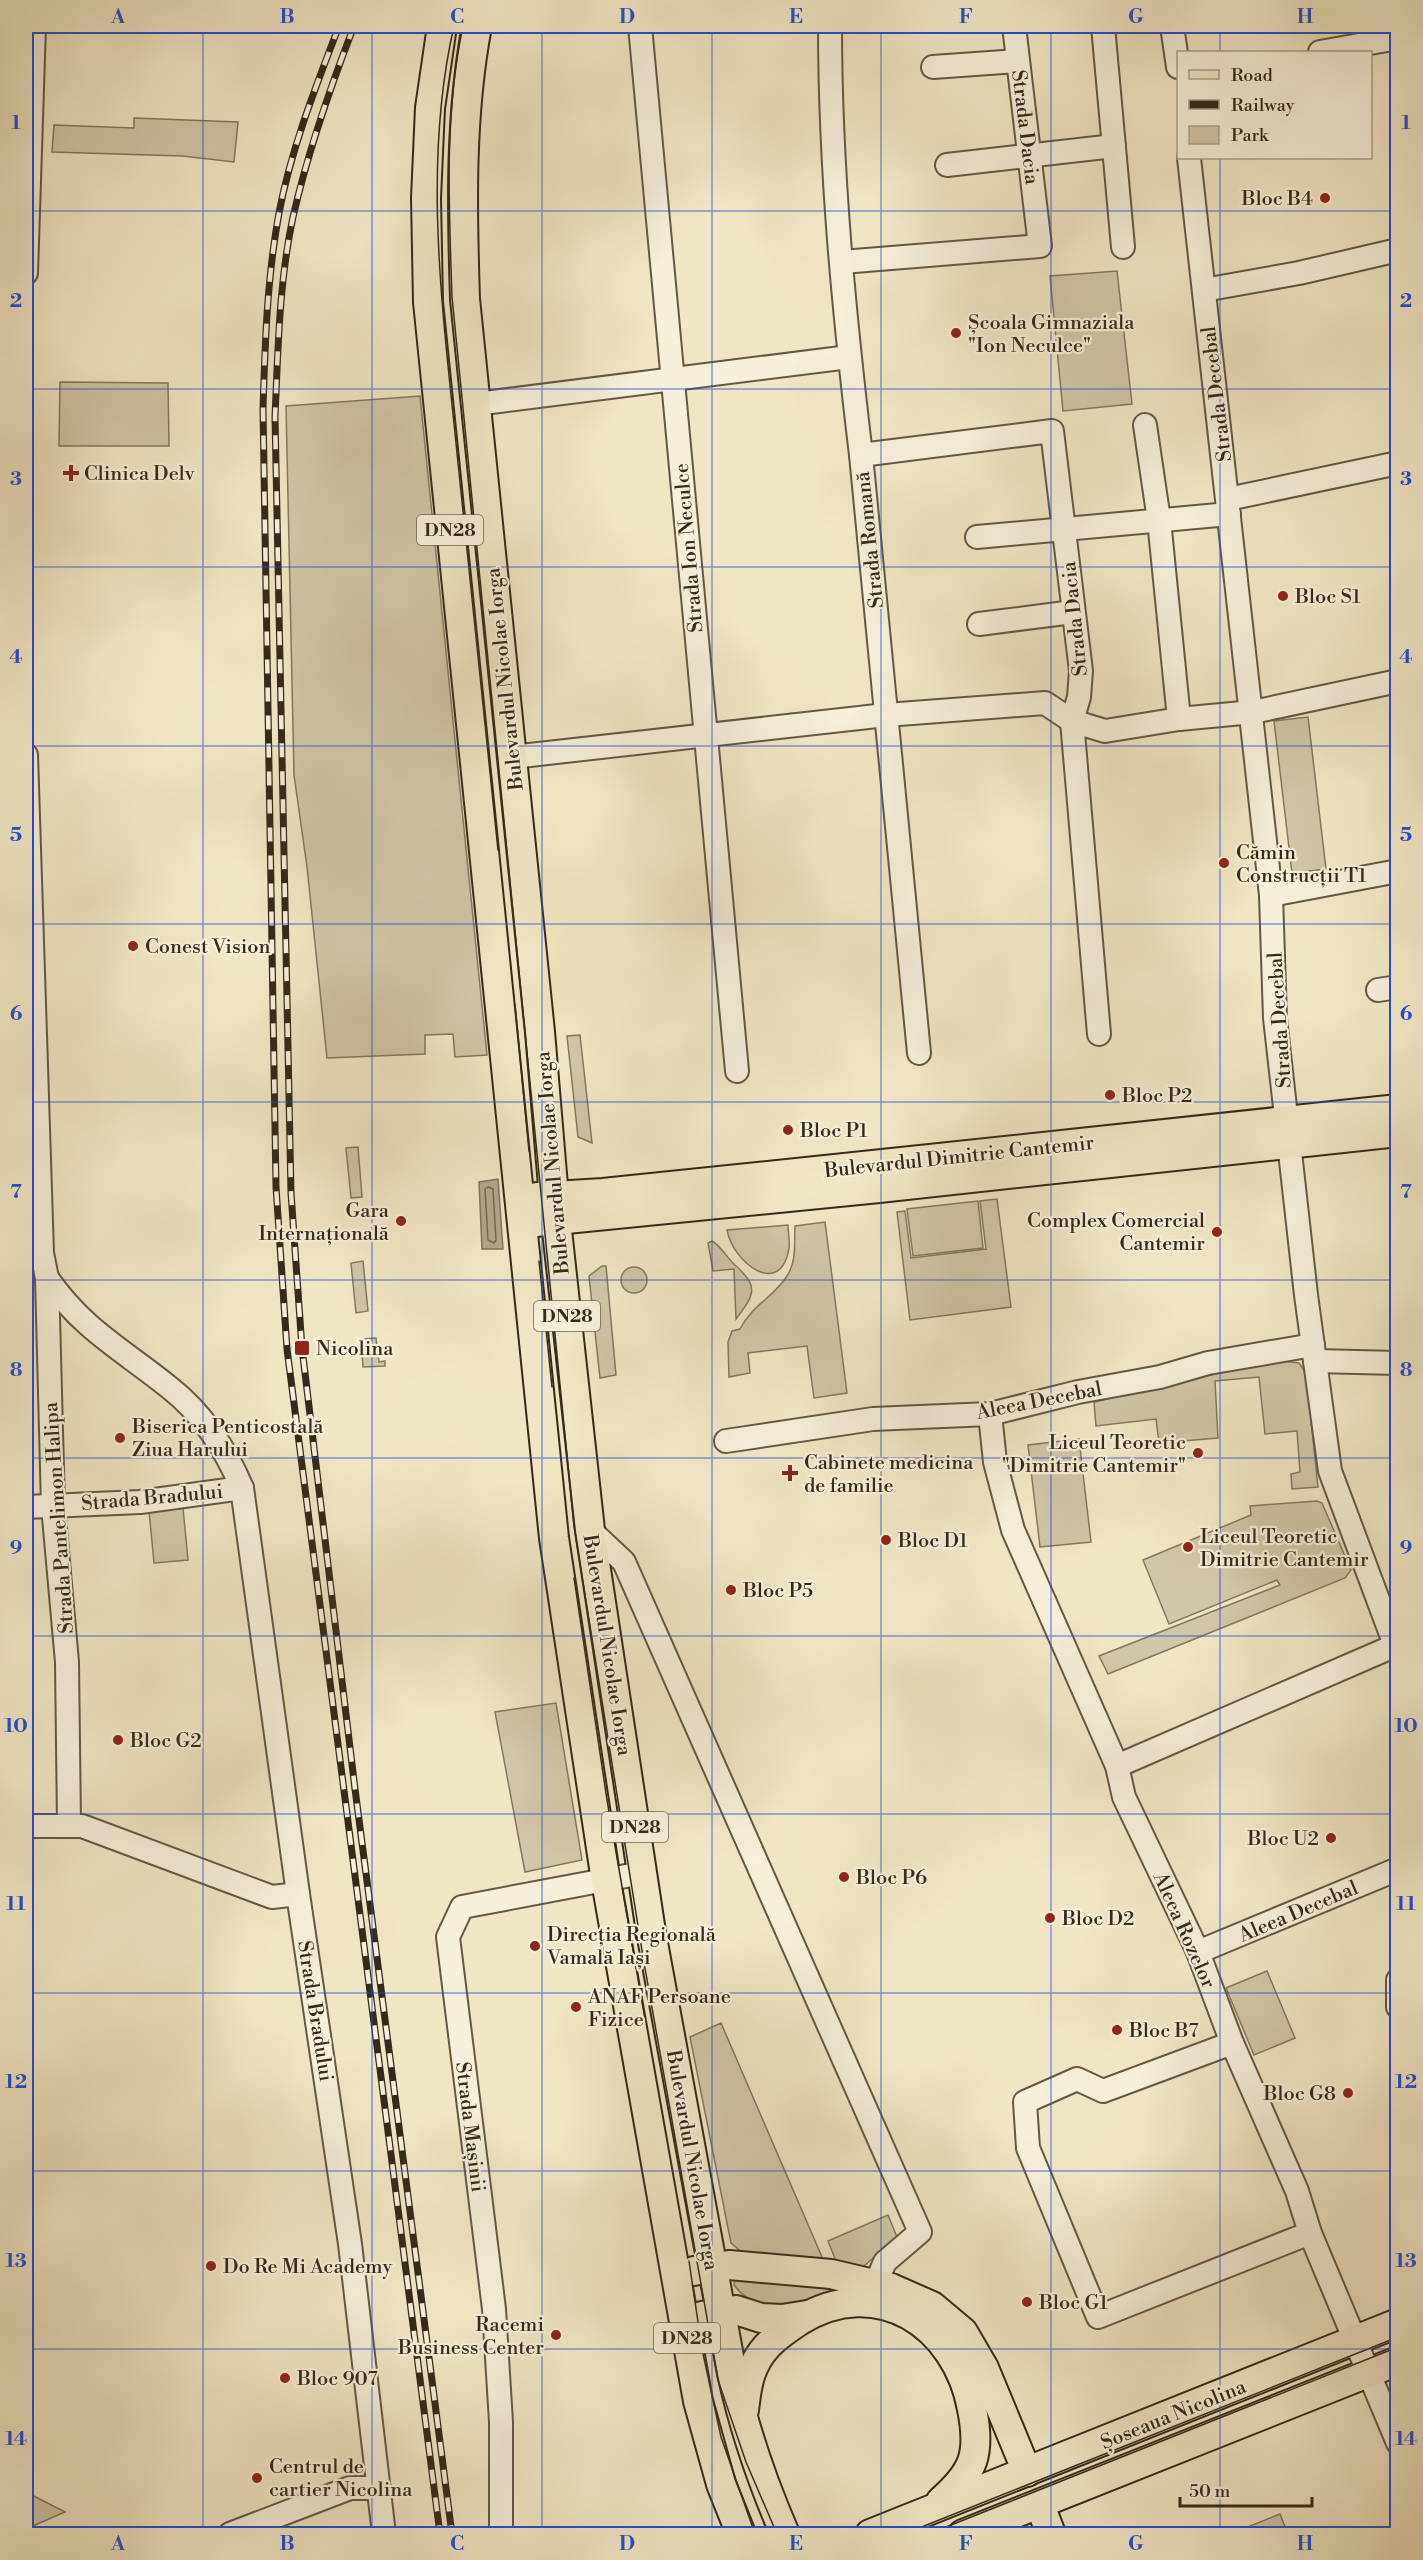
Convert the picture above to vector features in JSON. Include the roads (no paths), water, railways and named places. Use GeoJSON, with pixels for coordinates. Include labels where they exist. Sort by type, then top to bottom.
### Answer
{"type":"FeatureCollection","features":[{"type":"Feature","properties":{"kind":"main road","name":"Bulevardul Nicolae Iorga"},"geometry":{"type":"LineString","coordinates":[[442,26],[430,108],[426,198],[428,302],[554,1538],[606,1881],[701,2418],[741,2535]]}},
{"type":"Feature","properties":{"kind":"main road","name":"Bulevardul Nicolae Iorga"},"geometry":{"type":"LineString","coordinates":[[477,26],[465,118],[462,189],[465,300],[555,1208],[590,1530],[642,1873],[712,2268],[742,2420],[759,2472],[785,2535]]}},
{"type":"Feature","properties":{"kind":"main road","name":"Bulevardul Dimitrie Cantemir"},"geometry":{"type":"LineString","coordinates":[[1289,1132],[1398,1109]]}},
{"type":"Feature","properties":{"kind":"main road","name":"Bulevardul Dimitrie Cantemir"},"geometry":{"type":"LineString","coordinates":[[521,1210],[555,1208],[930,1160],[1289,1132],[1398,1132]]}},
{"type":"Feature","properties":{"kind":"main road"},"geometry":{"type":"LineString","coordinates":[[676,2276],[729,2265],[831,2274],[898,2290],[932,2306],[951,2335],[984,2368],[1027,2472]]}},
{"type":"Feature","properties":{"kind":"main road"},"geometry":{"type":"LineString","coordinates":[[742,2420],[750,2378],[759,2356],[772,2340],[809,2315],[827,2308],[854,2303],[889,2306],[951,2335]]}},
{"type":"Feature","properties":{"kind":"main road"},"geometry":{"type":"LineString","coordinates":[[684,2319],[736,2310],[761,2318],[782,2319],[809,2315]]}},
{"type":"Feature","properties":{"kind":"main road","name":"Șoseaua Nicolina"},"geometry":{"type":"LineString","coordinates":[[870,2535],[1398,2323]]}},
{"type":"Feature","properties":{"kind":"main road"},"geometry":{"type":"LineString","coordinates":[[930,2511],[959,2485],[973,2465],[974,2416],[968,2384],[957,2360],[951,2335]]}},
{"type":"Feature","properties":{"kind":"main road","name":"Șoseaua Nicolina"},"geometry":{"type":"LineString","coordinates":[[963,2535],[1398,2361]]}},
{"type":"Feature","properties":{"kind":"main road"},"geometry":{"type":"LineString","coordinates":[[1040,2505],[1051,2535]]}},
{"type":"Feature","properties":{"kind":"street"},"geometry":{"type":"LineString","coordinates":[[26,273],[28,139],[34,26]]}},
{"type":"Feature","properties":{"kind":"street","name":"Strada Ion Neculce"},"geometry":{"type":"LineString","coordinates":[[640,26],[737,1071]]}},
{"type":"Feature","properties":{"kind":"street","name":"Strada Romană"},"geometry":{"type":"LineString","coordinates":[[830,26],[834,153],[849,357],[861,455],[919,1053]]}},
{"type":"Feature","properties":{"kind":"street","name":"Strada Dacia"},"geometry":{"type":"LineString","coordinates":[[842,262],[1040,246],[1014,26]]}},
{"type":"Feature","properties":{"kind":"street"},"geometry":{"type":"LineString","coordinates":[[1103,26],[1123,247]]}},
{"type":"Feature","properties":{"kind":"street"},"geometry":{"type":"LineString","coordinates":[[1172,26],[1177,55]]}},
{"type":"Feature","properties":{"kind":"street"},"geometry":{"type":"LineString","coordinates":[[1326,51],[1398,38]]}},
{"type":"Feature","properties":{"kind":"street"},"geometry":{"type":"LineString","coordinates":[[933,67],[1018,61]]}},
{"type":"Feature","properties":{"kind":"street"},"geometry":{"type":"LineString","coordinates":[[947,165],[1114,146]]}},
{"type":"Feature","properties":{"kind":"street","name":"Strada Decebal"},"geometry":{"type":"LineString","coordinates":[[1189,159],[1253,712],[1271,895],[1275,1018],[1289,1132]]}},
{"type":"Feature","properties":{"kind":"street"},"geometry":{"type":"LineString","coordinates":[[1204,290],[1299,273],[1398,250]]}},
{"type":"Feature","properties":{"kind":"street"},"geometry":{"type":"LineString","coordinates":[[476,404],[849,357]]}},
{"type":"Feature","properties":{"kind":"street"},"geometry":{"type":"LineString","coordinates":[[1145,425],[1159,520],[1179,719]]}},
{"type":"Feature","properties":{"kind":"street","name":"Strada Dacia"},"geometry":{"type":"LineString","coordinates":[[861,455],[1052,431],[1081,671],[1079,697],[1072,721],[1099,1034]]}},
{"type":"Feature","properties":{"kind":"street"},"geometry":{"type":"LineString","coordinates":[[978,537],[1159,520],[1229,506],[1398,463]]}},
{"type":"Feature","properties":{"kind":"street"},"geometry":{"type":"LineString","coordinates":[[979,624],[1073,612]]}},
{"type":"Feature","properties":{"kind":"street"},"geometry":{"type":"LineString","coordinates":[[512,757],[886,715],[1045,703],[1072,721],[1105,731],[1179,719],[1253,712],[1398,681]]}},
{"type":"Feature","properties":{"kind":"street","name":"Strada Pantelimon Halipa"},"geometry":{"type":"LineString","coordinates":[[26,755],[42,1253],[47,1278],[53,1506],[67,1662],[69,1824]]}},
{"type":"Feature","properties":{"kind":"street"},"geometry":{"type":"LineString","coordinates":[[1271,895],[1398,871]]}},
{"type":"Feature","properties":{"kind":"street"},"geometry":{"type":"LineString","coordinates":[[1117,1766],[1396,1649],[1335,1489],[1314,1353],[1289,1132]]}},
{"type":"Feature","properties":{"kind":"street","name":"Strada Bradului"},"geometry":{"type":"LineString","coordinates":[[47,1278],[65,1304],[89,1328],[172,1389],[209,1428],[230,1459],[242,1488],[298,1894],[350,2244],[384,2535]]}},
{"type":"Feature","properties":{"kind":"street","name":"Aleea Decebal"},"geometry":{"type":"LineString","coordinates":[[726,1441],[873,1419],[990,1414],[1078,1392],[1160,1377],[1208,1363],[1314,1353],[1398,1363]]}},
{"type":"Feature","properties":{"kind":"street","name":"Aleea Rozelor"},"geometry":{"type":"LineString","coordinates":[[990,1414],[995,1462],[1013,1530],[1117,1766],[1124,1797],[1198,1952],[1232,2043],[1296,2191],[1310,2233],[1398,2443]]}},
{"type":"Feature","properties":{"kind":"street","name":"Strada Bradului"},"geometry":{"type":"LineString","coordinates":[[26,1507],[140,1502],[242,1488]]}},
{"type":"Feature","properties":{"kind":"street"},"geometry":{"type":"LineString","coordinates":[[590,1530],[624,1562],[920,2232],[885,2262],[875,2284]]}},
{"type":"Feature","properties":{"kind":"street"},"geometry":{"type":"LineString","coordinates":[[26,1826],[69,1824],[82,1826],[272,1897],[298,1894]]}},
{"type":"Feature","properties":{"kind":"street","name":"Aleea Decebal"},"geometry":{"type":"LineString","coordinates":[[1198,1952],[1398,1870]]}},
{"type":"Feature","properties":{"kind":"street","name":"Strada Mașinii"},"geometry":{"type":"LineString","coordinates":[[501,2535],[501,2422],[494,2309],[448,1937],[462,1907],[642,1873]]}},
{"type":"Feature","properties":{"kind":"street"},"geometry":{"type":"LineString","coordinates":[[1398,1980],[1398,2007]]}},
{"type":"Feature","properties":{"kind":"street"},"geometry":{"type":"LineString","coordinates":[[1232,2043],[1103,2091],[1077,2079],[1025,2102],[1028,2148],[1032,2158],[1098,2318],[1310,2233]]}},
{"type":"Feature","properties":{"kind":"street"},"geometry":{"type":"LineString","coordinates":[[230,2535],[350,2488],[379,2488]]}},
{"type":"Feature","properties":{"kind":"water"},"geometry":{"type":"Polygon","coordinates":[[[498,1179],[503,1249],[482,1249],[479,1182],[498,1179]]]}},
{"type":"Feature","properties":{"kind":"tram line"},"geometry":{"type":"LineString","coordinates":[[454,26],[444,79],[439,132],[438,239],[446,347],[498,850]]}},
{"type":"Feature","properties":{"kind":"tram line"},"geometry":{"type":"LineString","coordinates":[[463,26],[450,127],[452,297],[574,1526],[643,1957],[718,2380],[746,2462],[777,2534]]}},
{"type":"Feature","properties":{"kind":"tram line"},"geometry":{"type":"LineString","coordinates":[[515,1005],[529,1151]]}},
{"type":"Feature","properties":{"kind":"tram line"},"geometry":{"type":"LineString","coordinates":[[539,1261],[552,1387]]}},
{"type":"Feature","properties":{"kind":"tram line"},"geometry":{"type":"LineString","coordinates":[[574,1578],[607,1800],[645,2019]]}},
{"type":"Feature","properties":{"kind":"tram line"},"geometry":{"type":"LineString","coordinates":[[689,2261],[702,2349],[721,2437],[755,2534]]}},
{"type":"Feature","properties":{"kind":"tram line"},"geometry":{"type":"LineString","coordinates":[[904,2534],[1398,2337]]}},
{"type":"Feature","properties":{"kind":"tram line"},"geometry":{"type":"LineString","coordinates":[[946,2527],[1398,2347]]}},
{"type":"Feature","properties":{"kind":"railway"},"geometry":{"type":"LineString","coordinates":[[339,26],[305,118],[284,189],[269,286],[266,336],[263,409],[276,1187],[287,1349],[440,2534]]}},
{"type":"Feature","properties":{"kind":"railway"},"geometry":{"type":"LineString","coordinates":[[354,26],[320,120],[293,217],[285,266],[278,341],[275,417],[291,1193],[302,1348],[355,1789],[452,2534]]}},
{"type":"Feature","properties":{"kind":"place","name":"Bloc B4"},"geometry":{"type":"Point","coordinates":[1325,198]}},
{"type":"Feature","properties":{"kind":"place","name":"Școala Gimnaziala \"Ion Neculce\""},"geometry":{"type":"Point","coordinates":[956,333]}},
{"type":"Feature","properties":{"kind":"place","name":"Clinica Delv"},"geometry":{"type":"Point","coordinates":[71,473]}},
{"type":"Feature","properties":{"kind":"place","name":"Bloc S1"},"geometry":{"type":"Point","coordinates":[1283,596]}},
{"type":"Feature","properties":{"kind":"place","name":"Cămin Construcții T1"},"geometry":{"type":"Point","coordinates":[1224,863]}},
{"type":"Feature","properties":{"kind":"place","name":"Conest Vision"},"geometry":{"type":"Point","coordinates":[133,946]}},
{"type":"Feature","properties":{"kind":"place","name":"Bloc P2"},"geometry":{"type":"Point","coordinates":[1110,1095]}},
{"type":"Feature","properties":{"kind":"place","name":"Bloc P1"},"geometry":{"type":"Point","coordinates":[788,1130]}},
{"type":"Feature","properties":{"kind":"place","name":"Gara Internațională"},"geometry":{"type":"Point","coordinates":[401,1221]}},
{"type":"Feature","properties":{"kind":"place","name":"Complex Comercial Cantemir"},"geometry":{"type":"Point","coordinates":[1217,1232]}},
{"type":"Feature","properties":{"kind":"place","name":"Nicolina"},"geometry":{"type":"Point","coordinates":[302,1348]}},
{"type":"Feature","properties":{"kind":"place","name":"Biserica Penticostală Ziua Harului"},"geometry":{"type":"Point","coordinates":[120,1438]}},
{"type":"Feature","properties":{"kind":"place","name":"Liceul Teoretic \"Dimitrie Cantemir\""},"geometry":{"type":"Point","coordinates":[1198,1453]}},
{"type":"Feature","properties":{"kind":"place","name":"Cabinete medicina de familie"},"geometry":{"type":"Point","coordinates":[790,1473]}},
{"type":"Feature","properties":{"kind":"place","name":"Bloc D1"},"geometry":{"type":"Point","coordinates":[886,1540]}},
{"type":"Feature","properties":{"kind":"place","name":"Liceul Teoretic Dimitrie Cantemir"},"geometry":{"type":"Point","coordinates":[1188,1547]}},
{"type":"Feature","properties":{"kind":"place","name":"Bloc P5"},"geometry":{"type":"Point","coordinates":[731,1590]}},
{"type":"Feature","properties":{"kind":"place","name":"Bloc G2"},"geometry":{"type":"Point","coordinates":[118,1740]}},
{"type":"Feature","properties":{"kind":"place","name":"Bloc U2"},"geometry":{"type":"Point","coordinates":[1331,1838]}},
{"type":"Feature","properties":{"kind":"place","name":"Bloc P6"},"geometry":{"type":"Point","coordinates":[844,1877]}},
{"type":"Feature","properties":{"kind":"place","name":"Bloc D2"},"geometry":{"type":"Point","coordinates":[1050,1918]}},
{"type":"Feature","properties":{"kind":"place","name":"Direcția Regională Vamală Iași"},"geometry":{"type":"Point","coordinates":[535,1946]}},
{"type":"Feature","properties":{"kind":"place","name":"ANAF Persoane Fizice"},"geometry":{"type":"Point","coordinates":[576,2007]}},
{"type":"Feature","properties":{"kind":"place","name":"Bloc B7"},"geometry":{"type":"Point","coordinates":[1117,2030]}},
{"type":"Feature","properties":{"kind":"place","name":"Bloc G8"},"geometry":{"type":"Point","coordinates":[1348,2093]}},
{"type":"Feature","properties":{"kind":"place","name":"Do Re Mi Academy"},"geometry":{"type":"Point","coordinates":[211,2266]}},
{"type":"Feature","properties":{"kind":"place","name":"Bloc G1"},"geometry":{"type":"Point","coordinates":[1027,2302]}},
{"type":"Feature","properties":{"kind":"place","name":"Racemi Business Center"},"geometry":{"type":"Point","coordinates":[556,2335]}},
{"type":"Feature","properties":{"kind":"place","name":"Bloc 907"},"geometry":{"type":"Point","coordinates":[285,2378]}},
{"type":"Feature","properties":{"kind":"place","name":"Centrul de cartier Nicolina"},"geometry":{"type":"Point","coordinates":[257,2478]}}]}
